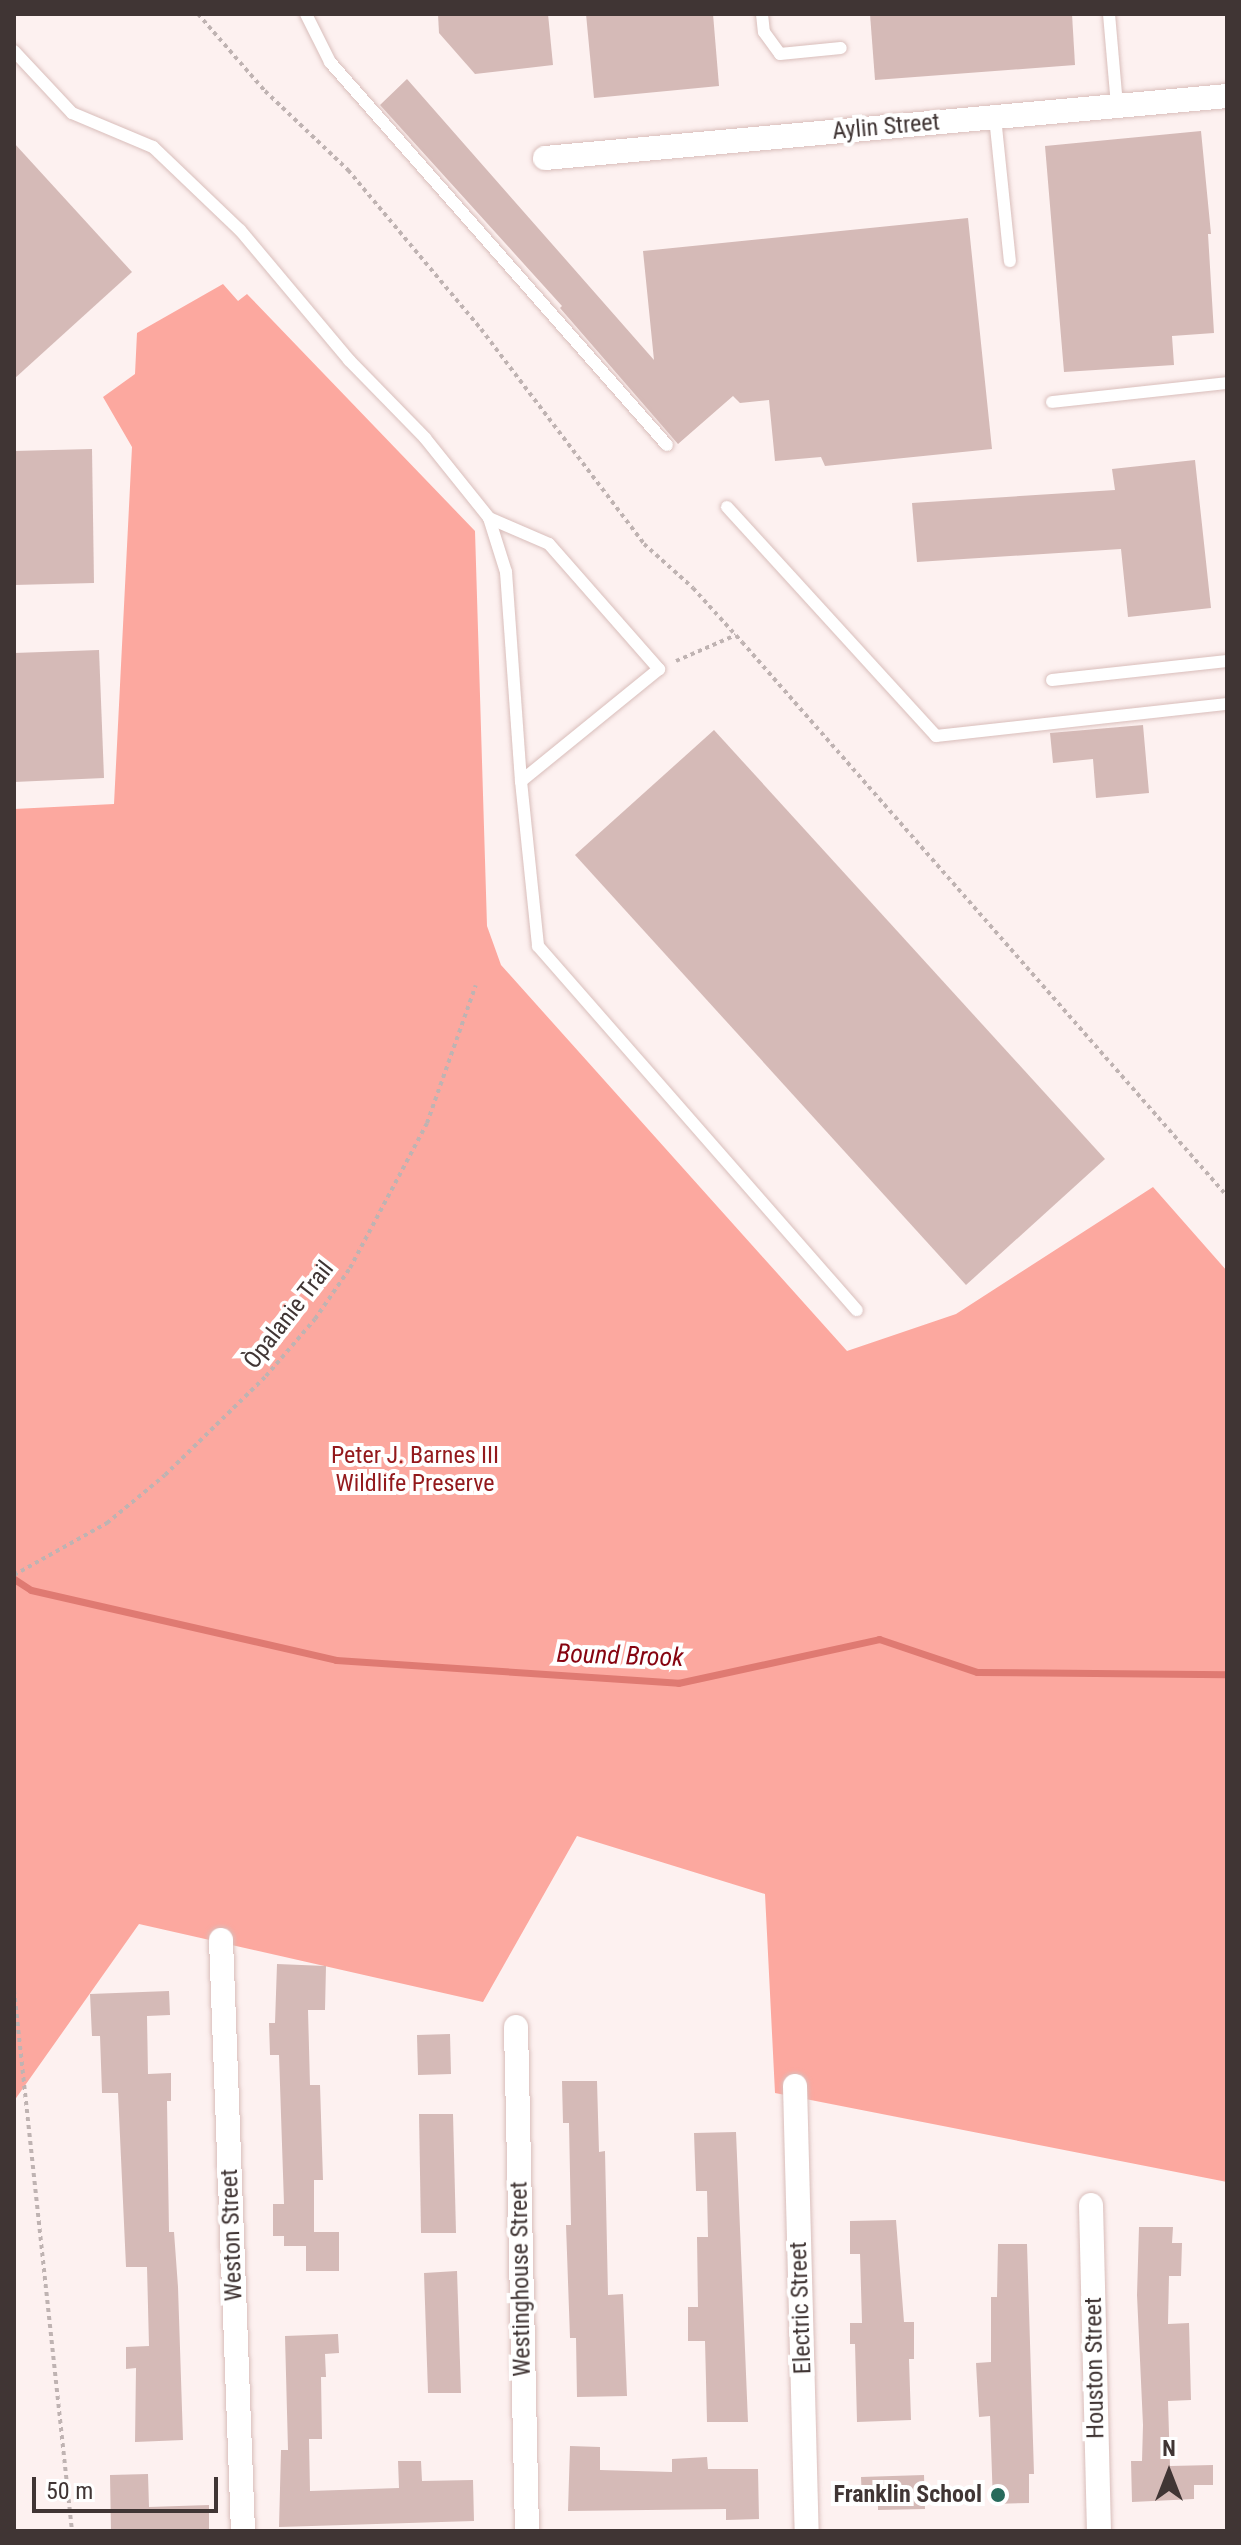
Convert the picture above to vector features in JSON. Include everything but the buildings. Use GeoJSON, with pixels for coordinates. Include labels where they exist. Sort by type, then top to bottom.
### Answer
{"type":"FeatureCollection","features":[{"type":"Feature","properties":{"kind":"street","name":"Aylin Street"},"geometry":{"type":"LineString","coordinates":[[545,158],[1227,96]]}},
{"type":"Feature","properties":{"kind":"street","name":"Weston Street"},"geometry":{"type":"LineString","coordinates":[[221,1940],[243,2531]]}},
{"type":"Feature","properties":{"kind":"street","name":"Westinghouse Street"},"geometry":{"type":"LineString","coordinates":[[516,2027],[527,2531]]}},
{"type":"Feature","properties":{"kind":"street","name":"Electric Street"},"geometry":{"type":"LineString","coordinates":[[795,2086],[807,2531]]}},
{"type":"Feature","properties":{"kind":"street","name":"Houston Street"},"geometry":{"type":"LineString","coordinates":[[1091,2205],[1099,2531]]}},
{"type":"Feature","properties":{"kind":"lane"},"geometry":{"type":"LineString","coordinates":[[306,14],[330,62],[667,445]]}},
{"type":"Feature","properties":{"kind":"lane"},"geometry":{"type":"LineString","coordinates":[[762,14],[764,32],[780,54],[841,48]]}},
{"type":"Feature","properties":{"kind":"lane"},"geometry":{"type":"LineString","coordinates":[[1109,14],[1117,106]]}},
{"type":"Feature","properties":{"kind":"lane"},"geometry":{"type":"LineString","coordinates":[[14,51],[72,113],[153,147],[240,230],[349,360],[425,438],[489,518],[506,572],[521,781],[538,946],[857,1310]]}},
{"type":"Feature","properties":{"kind":"lane"},"geometry":{"type":"LineString","coordinates":[[995,117],[1010,261]]}},
{"type":"Feature","properties":{"kind":"lane"},"geometry":{"type":"LineString","coordinates":[[1052,402],[1227,383]]}},
{"type":"Feature","properties":{"kind":"lane"},"geometry":{"type":"LineString","coordinates":[[727,507],[936,736],[1227,704]]}},
{"type":"Feature","properties":{"kind":"lane"},"geometry":{"type":"LineString","coordinates":[[489,518],[549,544],[659,669],[521,781]]}},
{"type":"Feature","properties":{"kind":"lane"},"geometry":{"type":"LineString","coordinates":[[1052,680],[1227,661]]}},
{"type":"Feature","properties":{"kind":"path"},"geometry":{"type":"LineString","coordinates":[[198,14],[265,91],[348,170],[481,329],[644,544],[693,588],[736,635],[1227,1196]]}},
{"type":"Feature","properties":{"kind":"path"},"geometry":{"type":"LineString","coordinates":[[659,669],[736,635]]}},
{"type":"Feature","properties":{"kind":"path","name":"Òpalanie Trail"},"geometry":{"type":"LineString","coordinates":[[14,1575],[107,1523],[165,1475],[266,1376],[315,1319],[350,1268],[427,1123],[476,985]]}},
{"type":"Feature","properties":{"kind":"path"},"geometry":{"type":"LineString","coordinates":[[14,1990],[72,2531]]}},
{"type":"Feature","properties":{"kind":"green space","name":"Peter J. Barnes III Wildlife Preserve"},"geometry":{"type":"Polygon","coordinates":[[[223,284],[238,301],[247,294],[475,531],[487,926],[501,965],[847,1351],[956,1314],[1153,1187],[1227,1271],[1227,2182],[775,2093],[765,1894],[577,1836],[483,2002],[139,1924],[14,2101],[14,809],[114,804],[132,447],[103,397],[135,374],[137,333],[223,284]]]}},
{"type":"Feature","properties":{"kind":"waterway","name":"Bound Brook"},"geometry":{"type":"LineString","coordinates":[[14,1579],[31,1590],[336,1660],[678,1683],[879,1639],[977,1672],[1227,1674]]}},
{"type":"Feature","properties":{"kind":"place","name":"Franklin School"},"geometry":{"type":"Point","coordinates":[998,2495]}}]}
